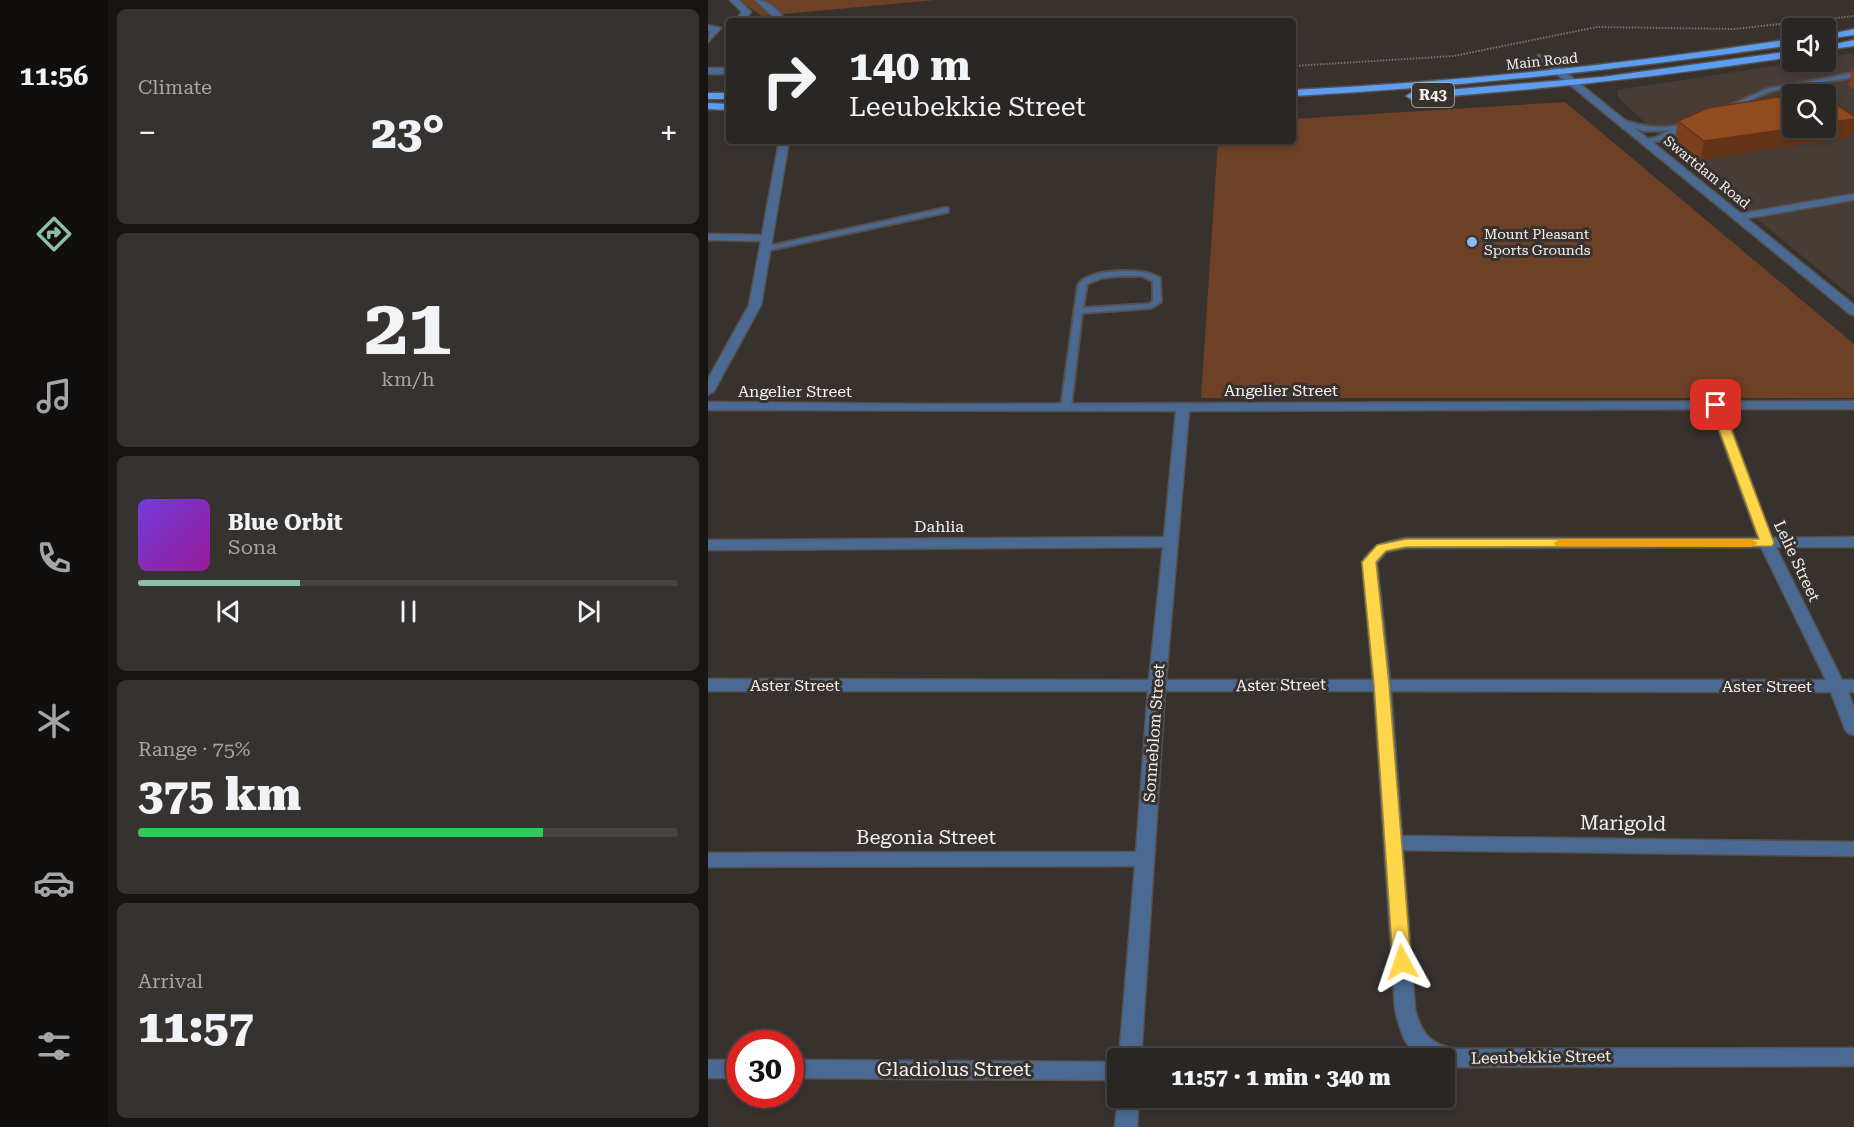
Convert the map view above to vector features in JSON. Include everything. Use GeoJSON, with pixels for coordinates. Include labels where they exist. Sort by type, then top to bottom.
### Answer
{"type":"FeatureCollection","features":[{"type":"Feature","properties":{"kind":"main road"},"geometry":{"type":"LineString","coordinates":[[1836,35],[1854,32]]}},
{"type":"Feature","properties":{"kind":"main road","name":"Main Road"},"geometry":{"type":"LineString","coordinates":[[1296,93],[1430,85],[1561,73],[1782,43]]}},
{"type":"Feature","properties":{"kind":"main road"},"geometry":{"type":"LineString","coordinates":[[1836,47],[1854,44]]}},
{"type":"Feature","properties":{"kind":"main road","name":"Main Road"},"geometry":{"type":"LineString","coordinates":[[1296,103],[1451,94],[1573,83],[1782,55]]}},
{"type":"Feature","properties":{"kind":"main road"},"geometry":{"type":"LineString","coordinates":[[708,96],[726,96]]}},
{"type":"Feature","properties":{"kind":"main road"},"geometry":{"type":"LineString","coordinates":[[708,106],[726,107]]}},
{"type":"Feature","properties":{"kind":"street"},"geometry":{"type":"LineString","coordinates":[[734,0],[747,12],[742,18]]}},
{"type":"Feature","properties":{"kind":"street"},"geometry":{"type":"LineString","coordinates":[[759,0],[780,18]]}},
{"type":"Feature","properties":{"kind":"street"},"geometry":{"type":"LineString","coordinates":[[708,39],[713,28]]}},
{"type":"Feature","properties":{"kind":"street","name":"Swartdam Road"},"geometry":{"type":"LineString","coordinates":[[1541,57],[1854,311]]}},
{"type":"Feature","properties":{"kind":"street"},"geometry":{"type":"LineString","coordinates":[[708,71],[726,71]]}},
{"type":"Feature","properties":{"kind":"street"},"geometry":{"type":"LineString","coordinates":[[708,391],[755,305],[783,144]]}},
{"type":"Feature","properties":{"kind":"street"},"geometry":{"type":"LineString","coordinates":[[1737,217],[1854,197]]}},
{"type":"Feature","properties":{"kind":"street"},"geometry":{"type":"LineString","coordinates":[[708,237],[766,244]]}},
{"type":"Feature","properties":{"kind":"street","name":"Lelie Street"},"geometry":{"type":"LineString","coordinates":[[1716,405],[1767,543],[1837,686],[1854,729]]}},
{"type":"Feature","properties":{"kind":"street","name":"Angelier Street"},"geometry":{"type":"LineString","coordinates":[[708,406],[1854,405]]}},
{"type":"Feature","properties":{"kind":"street","name":"Sonneblom Street"},"geometry":{"type":"LineString","coordinates":[[1131,1048],[1157,687],[1183,407]]}},
{"type":"Feature","properties":{"kind":"street","name":"Dahlia"},"geometry":{"type":"LineString","coordinates":[[708,545],[1170,542]]}},
{"type":"Feature","properties":{"kind":"street","name":"Leeubekkie Street"},"geometry":{"type":"LineString","coordinates":[[1854,542],[1406,543],[1381,548],[1369,562],[1382,684],[1406,1009],[1412,1036],[1429,1052],[1456,1058],[1854,1057]]}},
{"type":"Feature","properties":{"kind":"street","name":"Aster Street"},"geometry":{"type":"LineString","coordinates":[[708,685],[1854,686]]}},
{"type":"Feature","properties":{"kind":"street","name":"Marigold"},"geometry":{"type":"LineString","coordinates":[[1392,843],[1854,849]]}},
{"type":"Feature","properties":{"kind":"street","name":"Begonia Street"},"geometry":{"type":"LineString","coordinates":[[708,860],[1144,859]]}},
{"type":"Feature","properties":{"kind":"street"},"geometry":{"type":"LineString","coordinates":[[708,1069],[726,1069]]}},
{"type":"Feature","properties":{"kind":"street","name":"Gladiolus Street"},"geometry":{"type":"LineString","coordinates":[[804,1069],[1107,1071]]}},
{"type":"Feature","properties":{"kind":"street"},"geometry":{"type":"LineString","coordinates":[[1126,1127],[1127,1108]]}},
{"type":"Feature","properties":{"kind":"lane"},"geometry":{"type":"LineString","coordinates":[[1798,84],[1854,75]]}},
{"type":"Feature","properties":{"kind":"lane"},"geometry":{"type":"LineString","coordinates":[[1719,111],[1782,87]]}},
{"type":"Feature","properties":{"kind":"lane"},"geometry":{"type":"LineString","coordinates":[[1645,141],[1656,140],[1698,120]]}},
{"type":"Feature","properties":{"kind":"lane"},"geometry":{"type":"LineString","coordinates":[[1621,122],[1651,129],[1687,125]]}},
{"type":"Feature","properties":{"kind":"lane"},"geometry":{"type":"LineString","coordinates":[[766,244],[945,210]]}},
{"type":"Feature","properties":{"kind":"lane"},"geometry":{"type":"LineString","coordinates":[[1066,407],[1082,285],[1091,278],[1103,275],[1140,273],[1151,275],[1157,280],[1157,302],[1151,306],[1079,311]]}},
{"type":"Feature","properties":{"kind":"path"},"geometry":{"type":"LineString","coordinates":[[1296,66],[1454,56],[1597,27],[1734,29],[1854,16]]}},
{"type":"Feature","properties":{"kind":"shaded area"},"geometry":{"type":"Polygon","coordinates":[[[739,0],[935,0],[762,16],[739,0]]]}},
{"type":"Feature","properties":{"kind":"shaded area"},"geometry":{"type":"Polygon","coordinates":[[[1854,53],[1854,298],[1687,162],[1618,97],[1617,90],[1782,65],[1782,72],[1836,72],[1836,56],[1854,53]]]}},
{"type":"Feature","properties":{"kind":"shaded area","name":"Mount Pleasant Sports Grounds"},"geometry":{"type":"Polygon","coordinates":[[[1565,102],[1854,344],[1854,398],[1201,398],[1218,144],[1296,144],[1296,119],[1565,102]]]}},
{"type":"Feature","properties":{"kind":"building"},"geometry":{"type":"Polygon","coordinates":[[[1782,97],[1782,130],[1704,141],[1678,121],[1708,108],[1782,97]]]}},
{"type":"Feature","properties":{"kind":"building"},"geometry":{"type":"Polygon","coordinates":[[[1836,104],[1854,116],[1854,119],[1836,122],[1836,104]]]}},
{"type":"Feature","properties":{"kind":"slow traffic"},"geometry":{"type":"LineString","coordinates":[[1560,543],[1751,543]]}},
{"type":"Feature","properties":{"kind":"place","name":"Mount Pleasant Sports Grounds"},"geometry":{"type":"Point","coordinates":[1472,242]}},
{"type":"Feature","properties":{"kind":"route"},"geometry":{"type":"LineString","coordinates":[[1402,962],[1382,684],[1369,562],[1381,548],[1406,543],[1767,543],[1716,405]]}}]}
